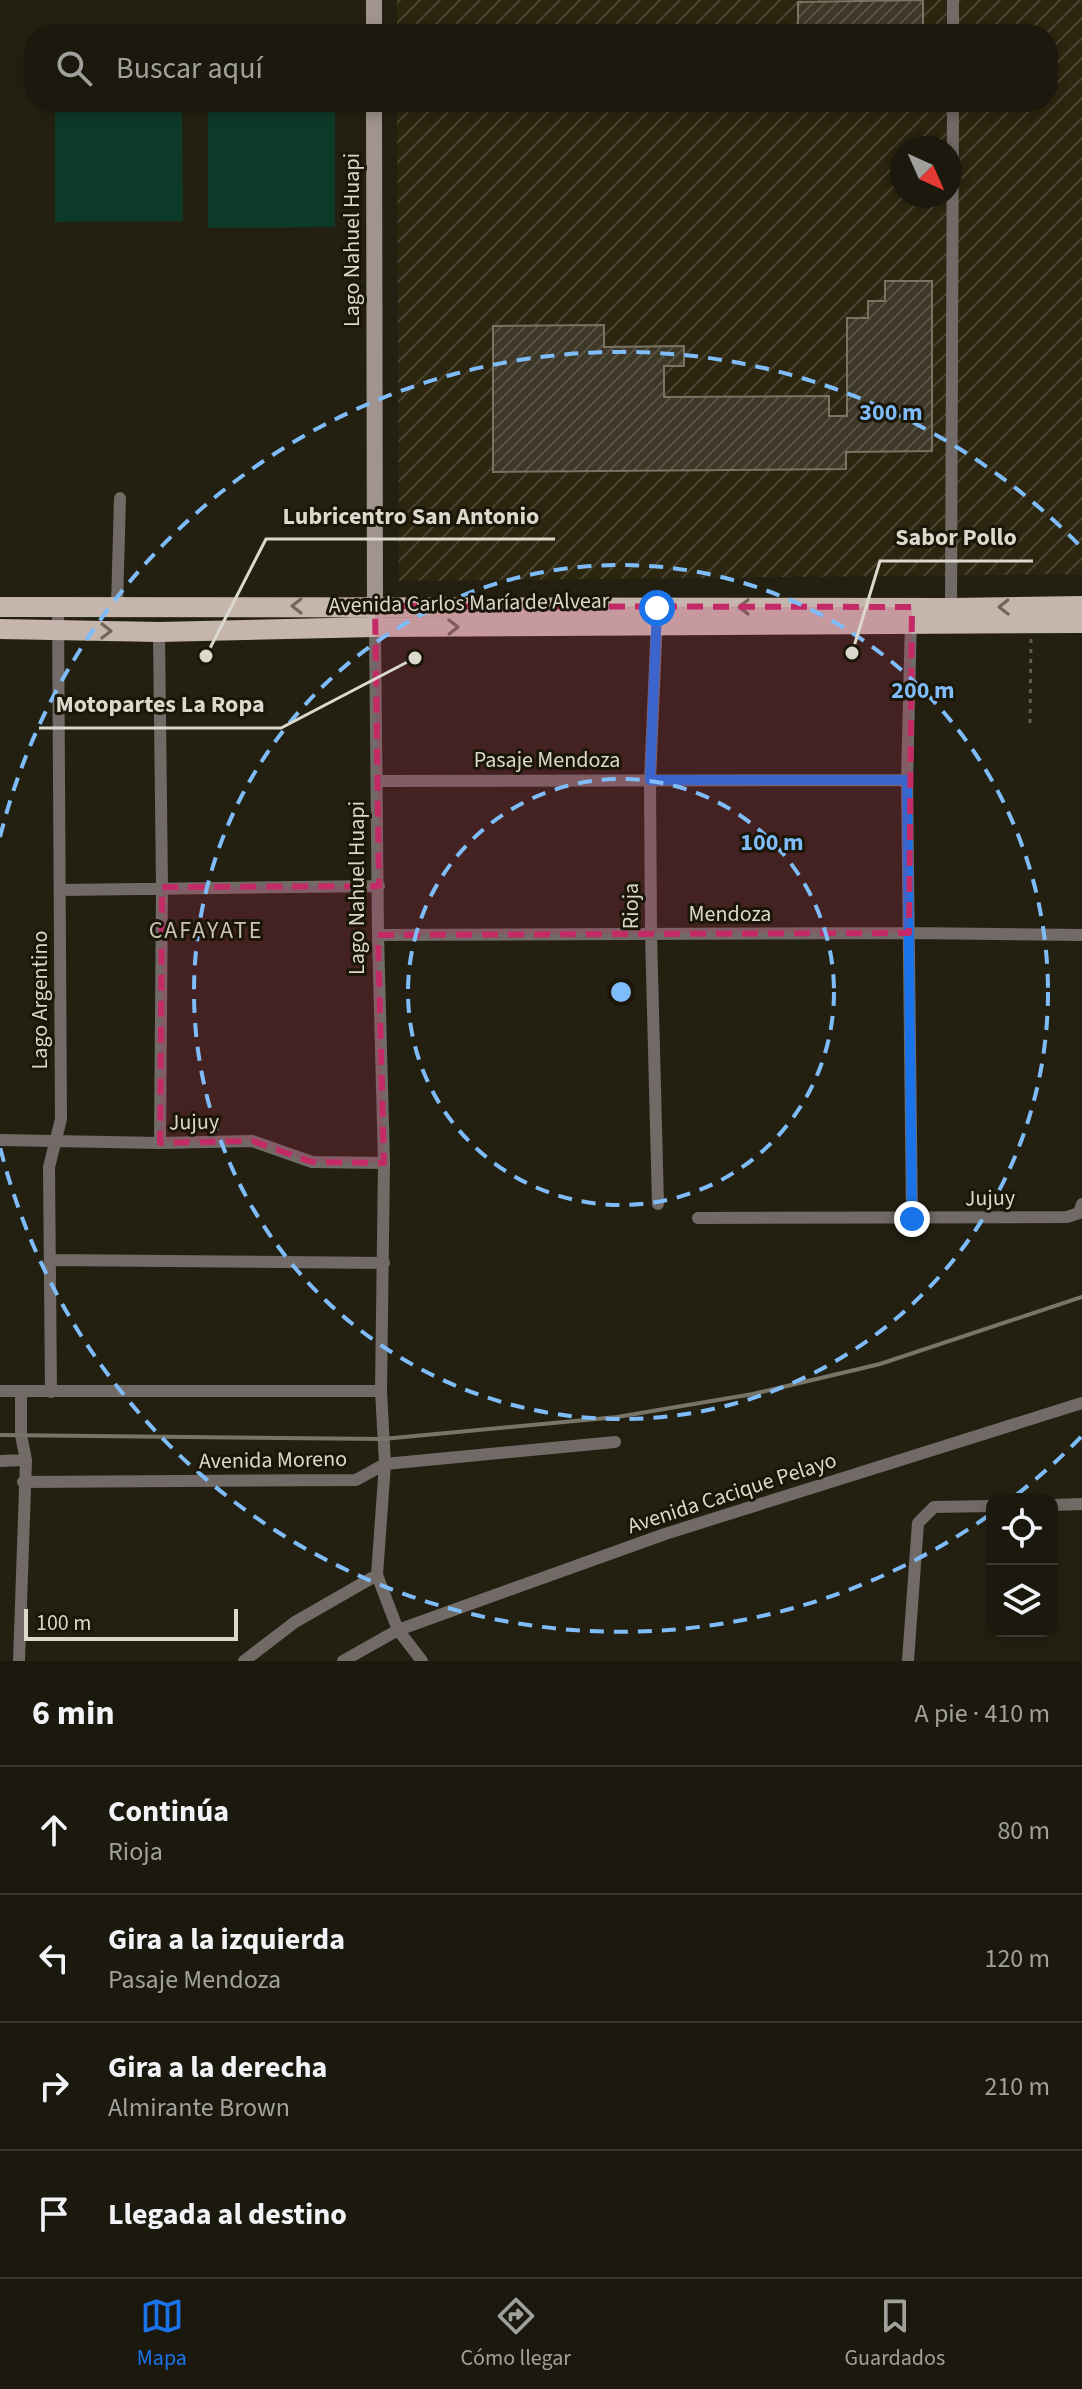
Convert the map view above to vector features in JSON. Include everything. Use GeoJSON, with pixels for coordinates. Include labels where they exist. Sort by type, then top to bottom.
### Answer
{"type":"FeatureCollection","features":[{"type":"Feature","properties":{"kind":"main road"},"geometry":{"type":"LineString","coordinates":[[374,0],[374,24]]}},
{"type":"Feature","properties":{"kind":"main road","name":"Lago Nahuel Huapi"},"geometry":{"type":"LineString","coordinates":[[374,112],[375,627]]}},
{"type":"Feature","properties":{"kind":"main road","name":"Avenida Carlos María de Alvear"},"geometry":{"type":"LineString","coordinates":[[0,607],[375,606],[657,616]]}},
{"type":"Feature","properties":{"kind":"main road","name":"Avenida Carlos María de Alvear"},"geometry":{"type":"LineString","coordinates":[[911,615],[951,608],[1082,606]]}},
{"type":"Feature","properties":{"kind":"main road","name":"Avenida Carlos María de Alvear"},"geometry":{"type":"LineString","coordinates":[[0,629],[159,632],[657,616],[911,615],[1082,623]]}},
{"type":"Feature","properties":{"kind":"street"},"geometry":{"type":"LineString","coordinates":[[953,0],[953,24]]}},
{"type":"Feature","properties":{"kind":"street"},"geometry":{"type":"LineString","coordinates":[[951,608],[953,112]]}},
{"type":"Feature","properties":{"kind":"street"},"geometry":{"type":"LineString","coordinates":[[117,606],[120,498]]}},
{"type":"Feature","properties":{"kind":"street","name":"Lago Argentino"},"geometry":{"type":"LineString","coordinates":[[51,1392],[49,1167],[61,1119],[58,607]]}},
{"type":"Feature","properties":{"kind":"street"},"geometry":{"type":"LineString","coordinates":[[911,615],[907,780],[912,1219]]}},
{"type":"Feature","properties":{"kind":"street","name":"Rioja"},"geometry":{"type":"LineString","coordinates":[[657,616],[650,780],[658,1204]]}},
{"type":"Feature","properties":{"kind":"street","name":"Lago Nahuel Huapi"},"geometry":{"type":"LineString","coordinates":[[375,627],[384,1163],[381,1391],[385,1464],[377,1575],[398,1630],[422,1661]]}},
{"type":"Feature","properties":{"kind":"street"},"geometry":{"type":"LineString","coordinates":[[159,632],[162,887],[160,1143]]}},
{"type":"Feature","properties":{"kind":"street","name":"Pasaje Mendoza"},"geometry":{"type":"LineString","coordinates":[[378,781],[907,780]]}},
{"type":"Feature","properties":{"kind":"street"},"geometry":{"type":"LineString","coordinates":[[60,890],[379,886]]}},
{"type":"Feature","properties":{"kind":"street","name":"Mendoza"},"geometry":{"type":"LineString","coordinates":[[378,935],[1082,935]]}},
{"type":"Feature","properties":{"kind":"street","name":"Jujuy"},"geometry":{"type":"LineString","coordinates":[[0,1140],[252,1141],[312,1162],[384,1163]]}},
{"type":"Feature","properties":{"kind":"street","name":"Jujuy"},"geometry":{"type":"LineString","coordinates":[[698,1218],[1067,1217],[1079,1213],[1082,1204]]}},
{"type":"Feature","properties":{"kind":"street"},"geometry":{"type":"LineString","coordinates":[[50,1260],[384,1263]]}},
{"type":"Feature","properties":{"kind":"street"},"geometry":{"type":"LineString","coordinates":[[0,1391],[381,1391]]}},
{"type":"Feature","properties":{"kind":"street"},"geometry":{"type":"LineString","coordinates":[[19,1661],[26,1460],[21,1435],[21,1391]]}},
{"type":"Feature","properties":{"kind":"street","name":"Avenida Cacique Pelayo"},"geometry":{"type":"LineString","coordinates":[[343,1661],[398,1630],[665,1534],[1082,1403]]}},
{"type":"Feature","properties":{"kind":"street","name":"Avenida Moreno"},"geometry":{"type":"LineString","coordinates":[[23,1482],[356,1480],[385,1464],[615,1442]]}},
{"type":"Feature","properties":{"kind":"street"},"geometry":{"type":"LineString","coordinates":[[0,1461],[26,1460]]}},
{"type":"Feature","properties":{"kind":"street"},"geometry":{"type":"LineString","coordinates":[[1058,1505],[1082,1504]]}},
{"type":"Feature","properties":{"kind":"street"},"geometry":{"type":"LineString","coordinates":[[908,1661],[918,1523],[934,1507],[986,1506]]}},
{"type":"Feature","properties":{"kind":"street"},"geometry":{"type":"LineString","coordinates":[[244,1661],[295,1622],[377,1575]]}},
{"type":"Feature","properties":{"kind":"path"},"geometry":{"type":"LineString","coordinates":[[1030,723],[1031,623]]}},
{"type":"Feature","properties":{"kind":"highlighted area"},"geometry":{"type":"Polygon","coordinates":[[[375,606],[912,607],[909,933],[378,935],[384,1163],[312,1162],[252,1141],[160,1143],[162,887],[379,886],[375,606]]]}},
{"type":"Feature","properties":{"kind":"shaded area"},"geometry":{"type":"Polygon","coordinates":[[[397,0],[1082,0],[1082,574],[399,581],[397,112],[1058,112],[1058,24],[397,24],[397,0]]]}},
{"type":"Feature","properties":{"kind":"green space"},"geometry":{"type":"Polygon","coordinates":[[[55,112],[182,112],[183,221],[55,222],[55,112]]]}},
{"type":"Feature","properties":{"kind":"green space"},"geometry":{"type":"Polygon","coordinates":[[[208,112],[335,112],[335,227],[208,228],[208,112]]]}},
{"type":"Feature","properties":{"kind":"building"},"geometry":{"type":"Polygon","coordinates":[[[923,0],[923,24],[798,24],[798,2],[923,0]]]}},
{"type":"Feature","properties":{"kind":"building"},"geometry":{"type":"Polygon","coordinates":[[[885,281],[932,281],[932,451],[846,452],[846,469],[493,472],[493,326],[604,325],[604,347],[684,346],[684,366],[664,366],[664,397],[829,396],[829,416],[847,416],[847,318],[868,318],[868,301],[885,301],[885,281]]]}},
{"type":"Feature","properties":{"kind":"railway"},"geometry":{"type":"LineString","coordinates":[[0,1435],[383,1439],[617,1417],[753,1394],[880,1364],[1082,1297]]}},
{"type":"Feature","properties":{"kind":"place","name":"Sabor Pollo"},"geometry":{"type":"Point","coordinates":[852,653]}},
{"type":"Feature","properties":{"kind":"place","name":"Lubricentro San Antonio"},"geometry":{"type":"Point","coordinates":[206,656]}},
{"type":"Feature","properties":{"kind":"place","name":"Motopartes La Ropa"},"geometry":{"type":"Point","coordinates":[415,658]}},
{"type":"Feature","properties":{"kind":"district","name":"CAFAYATE"},"geometry":{"type":"Point","coordinates":[206,930]}},
{"type":"Feature","properties":{"kind":"route"},"geometry":{"type":"LineString","coordinates":[[657,608],[650,780],[907,780],[912,1219]]}}]}
